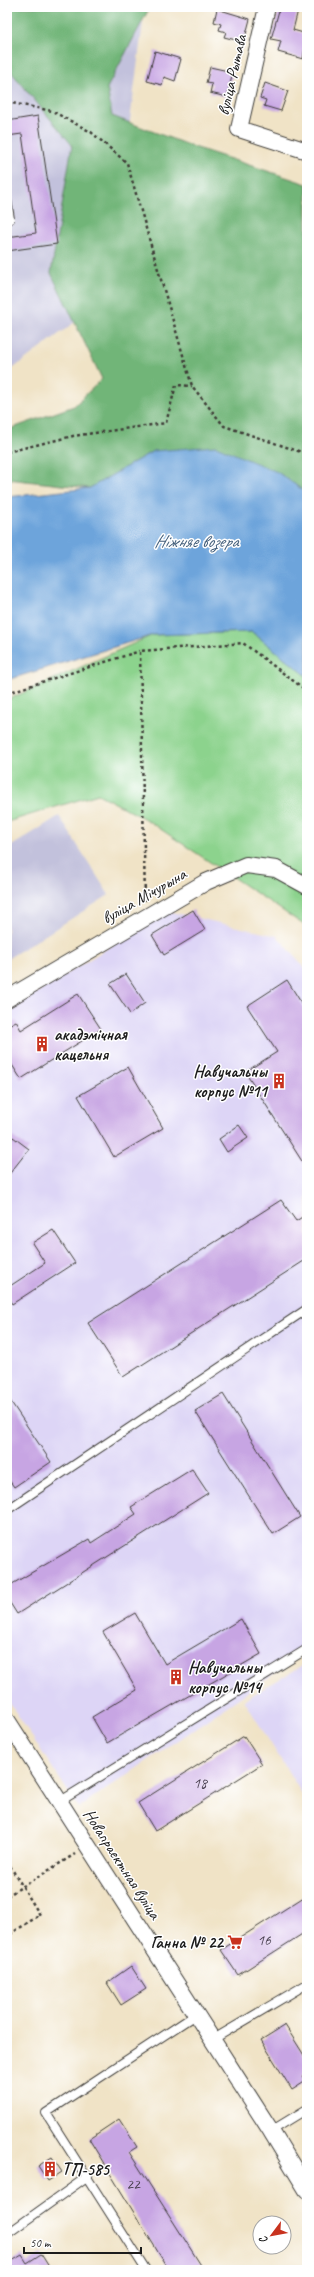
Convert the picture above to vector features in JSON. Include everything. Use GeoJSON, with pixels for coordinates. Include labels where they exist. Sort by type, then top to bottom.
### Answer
{"type":"FeatureCollection","features":[{"type":"Feature","properties":{"kind":"street","name":"вуліца Рытава"},"geometry":{"type":"LineString","coordinates":[[267,7],[239,129],[307,151]]}},
{"type":"Feature","properties":{"kind":"street","name":"вуліца Мічурына"},"geometry":{"type":"LineString","coordinates":[[7,998],[206,882],[246,865],[276,869],[307,886]]}},
{"type":"Feature","properties":{"kind":"street","name":"Новапраектная вуліца"},"geometry":{"type":"LineString","coordinates":[[7,1720],[195,2015],[271,2131],[307,2190]]}},
{"type":"Feature","properties":{"kind":"lane"},"geometry":{"type":"LineString","coordinates":[[7,200],[10,219]]}},
{"type":"Feature","properties":{"kind":"lane"},"geometry":{"type":"LineString","coordinates":[[7,1510],[307,1309]]}},
{"type":"Feature","properties":{"kind":"lane"},"geometry":{"type":"LineString","coordinates":[[59,1802],[307,1648]]}},
{"type":"Feature","properties":{"kind":"lane"},"geometry":{"type":"LineString","coordinates":[[212,2040],[307,1984]]}},
{"type":"Feature","properties":{"kind":"lane"},"geometry":{"type":"LineString","coordinates":[[146,2270],[88,2176],[46,2113],[195,2015]]}},
{"type":"Feature","properties":{"kind":"lane"},"geometry":{"type":"LineString","coordinates":[[271,2131],[307,2109]]}},
{"type":"Feature","properties":{"kind":"lane"},"geometry":{"type":"LineString","coordinates":[[7,2234],[88,2176]]}},
{"type":"Feature","properties":{"kind":"path"},"geometry":{"type":"LineString","coordinates":[[7,102],[52,111],[91,132],[127,163],[192,386],[224,426],[307,454]]}},
{"type":"Feature","properties":{"kind":"path"},"geometry":{"type":"LineString","coordinates":[[7,452],[73,436],[166,423],[176,385],[192,386]]}},
{"type":"Feature","properties":{"kind":"path"},"geometry":{"type":"LineString","coordinates":[[7,693],[140,651],[243,643],[307,691]]}},
{"type":"Feature","properties":{"kind":"path"},"geometry":{"type":"LineString","coordinates":[[140,651],[145,918]]}},
{"type":"Feature","properties":{"kind":"path"},"geometry":{"type":"LineString","coordinates":[[7,1896],[88,1847]]}},
{"type":"Feature","properties":{"kind":"path"},"geometry":{"type":"LineString","coordinates":[[7,1861],[40,1915],[7,1936]]}},
{"type":"Feature","properties":{"kind":"shaded area"},"geometry":{"type":"Polygon","coordinates":[[[7,7],[145,7],[126,151],[79,319],[7,373],[7,7]]]}},
{"type":"Feature","properties":{"kind":"shaded area"},"geometry":{"type":"Polygon","coordinates":[[[59,816],[109,895],[7,959],[7,849],[59,816]]]}},
{"type":"Feature","properties":{"kind":"shaded area"},"geometry":{"type":"Polygon","coordinates":[[[167,911],[277,936],[307,970],[307,1651],[79,1808],[7,1699],[7,1011],[167,911]]]}},
{"type":"Feature","properties":{"kind":"shaded area"},"geometry":{"type":"Polygon","coordinates":[[[307,1663],[307,1802],[244,1700],[307,1663]]]}},
{"type":"Feature","properties":{"kind":"green space"},"geometry":{"type":"Polygon","coordinates":[[[7,7],[150,7],[107,88],[112,116],[191,146],[307,184],[307,493],[277,472],[153,451],[90,488],[7,479],[7,430],[74,406],[102,379],[51,273],[72,145],[7,67],[7,7]]]}},
{"type":"Feature","properties":{"kind":"green space"},"geometry":{"type":"Polygon","coordinates":[[[252,632],[307,676],[307,927],[147,820],[98,794],[7,822],[7,700],[153,635],[252,632]]]}},
{"type":"Feature","properties":{"kind":"water","name":"Ніжняе возера"},"geometry":{"type":"Polygon","coordinates":[[[216,446],[277,472],[307,493],[307,676],[252,632],[153,635],[7,680],[7,497],[90,488],[153,451],[216,446]]]}},
{"type":"Feature","properties":{"kind":"building"},"geometry":{"type":"Polygon","coordinates":[[[280,7],[298,10],[293,30],[307,34],[303,59],[278,52],[281,41],[271,39],[280,7]]]}},
{"type":"Feature","properties":{"kind":"building"},"geometry":{"type":"Polygon","coordinates":[[[217,9],[250,19],[244,42],[224,37],[226,32],[219,30],[221,24],[214,22],[217,9]]]}},
{"type":"Feature","properties":{"kind":"building"},"geometry":{"type":"Polygon","coordinates":[[[155,51],[181,59],[175,81],[164,77],[162,85],[147,81],[155,51]]]}},
{"type":"Feature","properties":{"kind":"building"},"geometry":{"type":"Polygon","coordinates":[[[210,67],[233,72],[227,97],[210,93],[212,84],[206,83],[210,67]]]}},
{"type":"Feature","properties":{"kind":"building"},"geometry":{"type":"Polygon","coordinates":[[[265,83],[288,91],[281,111],[264,106],[266,100],[260,98],[265,83]]]}},
{"type":"Feature","properties":{"kind":"building"},"geometry":{"type":"Polygon","coordinates":[[[38,116],[57,244],[7,251],[7,237],[36,233],[22,134],[7,136],[7,121],[38,116]]]}},
{"type":"Feature","properties":{"kind":"building"},"geometry":{"type":"Polygon","coordinates":[[[193,910],[205,930],[164,955],[152,935],[193,910]]]}},
{"type":"Feature","properties":{"kind":"building"},"geometry":{"type":"Polygon","coordinates":[[[126,974],[145,1003],[130,1014],[110,984],[126,974]]]}},
{"type":"Feature","properties":{"kind":"building","name":"Навучальны корпус №11"},"geometry":{"type":"Polygon","coordinates":[[[287,980],[307,1012],[307,1169],[245,1072],[277,1052],[247,1006],[287,980]]]}},
{"type":"Feature","properties":{"kind":"building","name":"акадэмічная кацельня"},"geometry":{"type":"Polygon","coordinates":[[[78,994],[101,1029],[21,1079],[7,1057],[7,1026],[16,1021],[21,1030],[78,994]]]}},
{"type":"Feature","properties":{"kind":"building"},"geometry":{"type":"Polygon","coordinates":[[[128,1067],[163,1128],[114,1157],[78,1096],[128,1067]]]}},
{"type":"Feature","properties":{"kind":"building"},"geometry":{"type":"Polygon","coordinates":[[[239,1125],[248,1138],[227,1152],[219,1139],[239,1125]]]}},
{"type":"Feature","properties":{"kind":"building"},"geometry":{"type":"Polygon","coordinates":[[[13,1137],[29,1149],[7,1177],[7,1145],[13,1137]]]}},
{"type":"Feature","properties":{"kind":"building"},"geometry":{"type":"Polygon","coordinates":[[[281,1200],[296,1221],[307,1214],[307,1259],[123,1377],[88,1323],[281,1200]]]}},
{"type":"Feature","properties":{"kind":"building"},"geometry":{"type":"Polygon","coordinates":[[[53,1230],[75,1263],[12,1304],[7,1296],[7,1288],[45,1263],[32,1243],[53,1230]]]}},
{"type":"Feature","properties":{"kind":"building"},"geometry":{"type":"Polygon","coordinates":[[[223,1394],[300,1517],[273,1534],[195,1411],[223,1394]]]}},
{"type":"Feature","properties":{"kind":"building"},"geometry":{"type":"Polygon","coordinates":[[[7,1396],[51,1462],[14,1487],[7,1477],[7,1396]]]}},
{"type":"Feature","properties":{"kind":"building"},"geometry":{"type":"Polygon","coordinates":[[[192,1469],[208,1493],[17,1614],[7,1598],[7,1587],[89,1539],[91,1543],[136,1514],[131,1507],[192,1469]]]}},
{"type":"Feature","properties":{"kind":"building","name":"Навучальны корпус №14"},"geometry":{"type":"Polygon","coordinates":[[[135,1613],[165,1664],[241,1619],[261,1654],[107,1743],[92,1717],[137,1690],[103,1632],[135,1613]]]}},
{"type":"Feature","properties":{"kind":"building"},"geometry":{"type":"Polygon","coordinates":[[[244,1736],[262,1764],[155,1831],[138,1803],[244,1736]]]}},
{"type":"Feature","properties":{"kind":"building"},"geometry":{"type":"Polygon","coordinates":[[[307,1895],[307,1931],[238,1975],[221,1950],[307,1895]]]}},
{"type":"Feature","properties":{"kind":"building"},"geometry":{"type":"Polygon","coordinates":[[[131,1966],[146,1989],[121,2005],[107,1983],[131,1966]]]}},
{"type":"Feature","properties":{"kind":"building"},"geometry":{"type":"Polygon","coordinates":[[[285,2025],[307,2060],[307,2073],[302,2076],[306,2081],[292,2090],[261,2040],[285,2025]]]}},
{"type":"Feature","properties":{"kind":"building"},"geometry":{"type":"Polygon","coordinates":[[[119,2119],[137,2147],[129,2152],[204,2270],[169,2270],[89,2139],[119,2119]]]}},
{"type":"Feature","properties":{"kind":"building","name":"ТП-585"},"geometry":{"type":"Polygon","coordinates":[[[52,2157],[62,2172],[48,2181],[38,2166],[52,2157]]]}},
{"type":"Feature","properties":{"kind":"building"},"geometry":{"type":"Polygon","coordinates":[[[41,2254],[51,2270],[7,2270],[7,2264],[22,2255],[27,2263],[41,2254]]]}},
{"type":"Feature","properties":{"kind":"place","name":"акадэмічная кацельня"},"geometry":{"type":"Point","coordinates":[42,1044]}},
{"type":"Feature","properties":{"kind":"place","name":"Навучальны корпус №11"},"geometry":{"type":"Point","coordinates":[279,1081]}},
{"type":"Feature","properties":{"kind":"place","name":"Навучальны корпус №14"},"geometry":{"type":"Point","coordinates":[176,1677]}},
{"type":"Feature","properties":{"kind":"place","name":"Ганна № 22"},"geometry":{"type":"Point","coordinates":[235,1942]}},
{"type":"Feature","properties":{"kind":"place","name":"ТП-585"},"geometry":{"type":"Point","coordinates":[50,2169]}}]}
